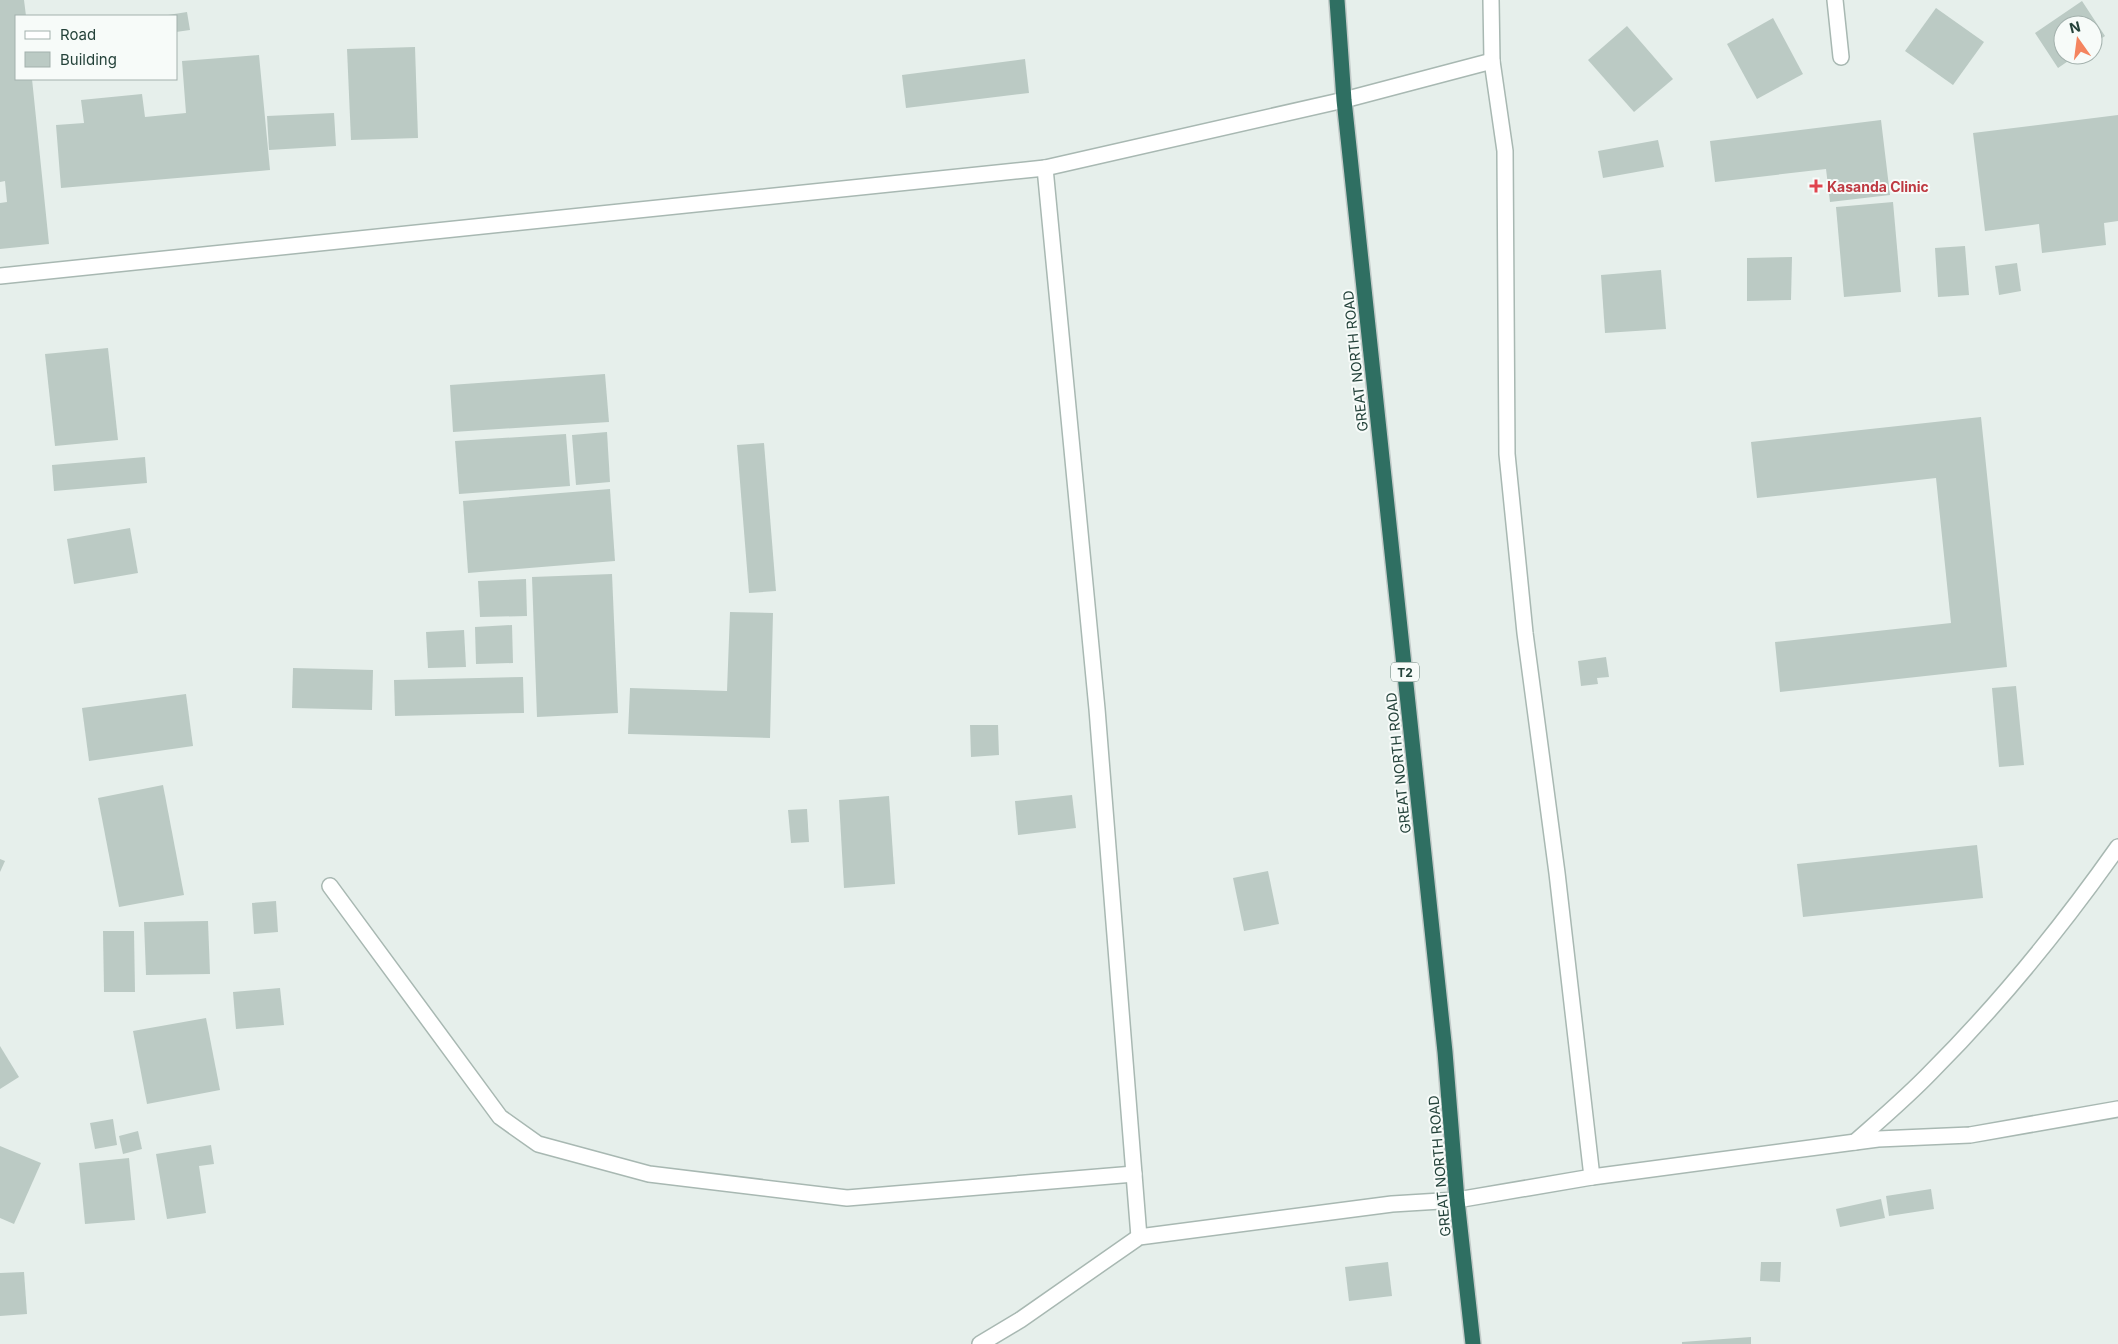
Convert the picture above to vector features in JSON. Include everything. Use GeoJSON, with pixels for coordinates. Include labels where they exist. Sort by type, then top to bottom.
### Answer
{"type":"FeatureCollection","features":[{"type":"Feature","properties":{"kind":"highway","name":"GREAT NORTH ROAD"},"geometry":{"type":"LineString","coordinates":[[1337,0],[1344,100],[1445,1052],[1457,1200],[1473,1344]]}},
{"type":"Feature","properties":{"kind":"street"},"geometry":{"type":"LineString","coordinates":[[1491,0],[1492,61],[1505,151],[1507,454],[1525,633],[1557,873],[1592,1177]]}},
{"type":"Feature","properties":{"kind":"street"},"geometry":{"type":"LineString","coordinates":[[1835,0],[1841,57]]}},
{"type":"Feature","properties":{"kind":"street"},"geometry":{"type":"LineString","coordinates":[[0,276],[1045,168],[1344,100],[1492,61]]}},
{"type":"Feature","properties":{"kind":"street"},"geometry":{"type":"LineString","coordinates":[[1045,168],[1097,709],[1139,1237]]}},
{"type":"Feature","properties":{"kind":"street"},"geometry":{"type":"LineString","coordinates":[[1855,1142],[1931,1073],[2001,997],[2096,878],[2118,847]]}},
{"type":"Feature","properties":{"kind":"street"},"geometry":{"type":"LineString","coordinates":[[330,886],[500,1117],[538,1144],[649,1174],[847,1198],[1134,1174]]}},
{"type":"Feature","properties":{"kind":"street"},"geometry":{"type":"LineString","coordinates":[[980,1344],[1020,1320],[1139,1237],[1392,1204],[1457,1200],[1592,1177],[1878,1139],[1970,1135],[2118,1109]]}},
{"type":"Feature","properties":{"kind":"building"},"geometry":{"type":"Polygon","coordinates":[[[0,0],[24,0],[26,15],[15,15],[15,80],[32,80],[49,244],[0,249],[0,203],[7,202],[5,181],[0,182],[0,0]]]}},
{"type":"Feature","properties":{"kind":"building"},"geometry":{"type":"Polygon","coordinates":[[[2082,1],[2091,15],[2061,15],[2082,1]]]}},
{"type":"Feature","properties":{"kind":"building"},"geometry":{"type":"Polygon","coordinates":[[[1936,8],[1984,42],[1953,85],[1905,51],[1936,8]]]}},
{"type":"Feature","properties":{"kind":"building"},"geometry":{"type":"Polygon","coordinates":[[[187,12],[190,30],[178,32],[178,15],[168,15],[187,12]]]}},
{"type":"Feature","properties":{"kind":"building"},"geometry":{"type":"Polygon","coordinates":[[[1773,18],[1803,74],[1757,99],[1727,44],[1773,18]]]}},
{"type":"Feature","properties":{"kind":"building"},"geometry":{"type":"Polygon","coordinates":[[[2053,21],[2053,60],[2035,33],[2053,21]]]}},
{"type":"Feature","properties":{"kind":"building"},"geometry":{"type":"Polygon","coordinates":[[[1627,26],[1673,79],[1634,112],[1588,60],[1627,26]]]}},
{"type":"Feature","properties":{"kind":"building"},"geometry":{"type":"Polygon","coordinates":[[[415,47],[418,138],[351,140],[347,49],[415,47]]]}},
{"type":"Feature","properties":{"kind":"building"},"geometry":{"type":"Polygon","coordinates":[[[259,55],[270,170],[61,188],[56,125],[84,123],[81,100],[142,94],[145,117],[186,113],[182,61],[259,55]]]}},
{"type":"Feature","properties":{"kind":"building"},"geometry":{"type":"Polygon","coordinates":[[[1025,59],[1029,93],[906,108],[902,75],[1025,59]]]}},
{"type":"Feature","properties":{"kind":"building"},"geometry":{"type":"Polygon","coordinates":[[[334,113],[336,146],[269,150],[267,116],[334,113]]]}},
{"type":"Feature","properties":{"kind":"building"},"geometry":{"type":"Polygon","coordinates":[[[2118,115],[2118,221],[2104,223],[2106,245],[2042,253],[2039,224],[1985,231],[1973,133],[2118,115]]]}},
{"type":"Feature","properties":{"kind":"building"},"geometry":{"type":"Polygon","coordinates":[[[1881,120],[1890,195],[1830,202],[1826,169],[1715,182],[1710,141],[1881,120]]]}},
{"type":"Feature","properties":{"kind":"building"},"geometry":{"type":"Polygon","coordinates":[[[1658,140],[1664,167],[1603,178],[1598,151],[1658,140]]]}},
{"type":"Feature","properties":{"kind":"building"},"geometry":{"type":"Polygon","coordinates":[[[1893,202],[1901,292],[1844,297],[1836,207],[1893,202]]]}},
{"type":"Feature","properties":{"kind":"building"},"geometry":{"type":"Polygon","coordinates":[[[1965,246],[1969,295],[1938,297],[1935,248],[1965,246]]]}},
{"type":"Feature","properties":{"kind":"building"},"geometry":{"type":"Polygon","coordinates":[[[1792,257],[1791,300],[1747,301],[1747,258],[1792,257]]]}},
{"type":"Feature","properties":{"kind":"building"},"geometry":{"type":"Polygon","coordinates":[[[2017,263],[2021,291],[1999,295],[1995,266],[2017,263]]]}},
{"type":"Feature","properties":{"kind":"building"},"geometry":{"type":"Polygon","coordinates":[[[1661,270],[1666,329],[1605,333],[1601,275],[1661,270]]]}},
{"type":"Feature","properties":{"kind":"building"},"geometry":{"type":"Polygon","coordinates":[[[108,348],[118,440],[55,446],[45,354],[108,348]]]}},
{"type":"Feature","properties":{"kind":"building"},"geometry":{"type":"Polygon","coordinates":[[[605,374],[609,422],[453,432],[450,385],[605,374]]]}},
{"type":"Feature","properties":{"kind":"building"},"geometry":{"type":"Polygon","coordinates":[[[1981,417],[2007,667],[1780,692],[1775,642],[1951,623],[1936,478],[1757,498],[1751,442],[1981,417]]]}},
{"type":"Feature","properties":{"kind":"building"},"geometry":{"type":"Polygon","coordinates":[[[607,432],[610,482],[576,485],[572,435],[607,432]]]}},
{"type":"Feature","properties":{"kind":"building"},"geometry":{"type":"Polygon","coordinates":[[[566,434],[570,486],[459,494],[455,441],[566,434]]]}},
{"type":"Feature","properties":{"kind":"building"},"geometry":{"type":"Polygon","coordinates":[[[764,443],[776,591],[749,593],[737,445],[764,443]]]}},
{"type":"Feature","properties":{"kind":"building"},"geometry":{"type":"Polygon","coordinates":[[[145,457],[147,483],[54,491],[52,465],[145,457]]]}},
{"type":"Feature","properties":{"kind":"building"},"geometry":{"type":"Polygon","coordinates":[[[610,489],[615,561],[468,573],[463,501],[610,489]]]}},
{"type":"Feature","properties":{"kind":"building"},"geometry":{"type":"Polygon","coordinates":[[[130,528],[138,573],[74,584],[67,539],[130,528]]]}},
{"type":"Feature","properties":{"kind":"building"},"geometry":{"type":"Polygon","coordinates":[[[612,574],[618,713],[537,717],[532,577],[612,574]]]}},
{"type":"Feature","properties":{"kind":"building"},"geometry":{"type":"Polygon","coordinates":[[[526,579],[527,616],[480,617],[478,581],[526,579]]]}},
{"type":"Feature","properties":{"kind":"building"},"geometry":{"type":"Polygon","coordinates":[[[730,612],[773,613],[770,738],[628,734],[630,688],[727,691],[730,612]]]}},
{"type":"Feature","properties":{"kind":"building"},"geometry":{"type":"Polygon","coordinates":[[[512,625],[513,663],[476,664],[475,627],[512,625]]]}},
{"type":"Feature","properties":{"kind":"building"},"geometry":{"type":"Polygon","coordinates":[[[464,630],[466,667],[428,668],[426,632],[464,630]]]}},
{"type":"Feature","properties":{"kind":"building"},"geometry":{"type":"Polygon","coordinates":[[[1606,657],[1609,677],[1597,678],[1598,684],[1581,686],[1578,661],[1606,657]]]}},
{"type":"Feature","properties":{"kind":"building"},"geometry":{"type":"Polygon","coordinates":[[[293,668],[373,670],[372,710],[292,708],[293,668]]]}},
{"type":"Feature","properties":{"kind":"building"},"geometry":{"type":"Polygon","coordinates":[[[523,677],[524,713],[395,716],[394,680],[523,677]]]}},
{"type":"Feature","properties":{"kind":"building"},"geometry":{"type":"Polygon","coordinates":[[[2016,686],[2024,765],[1999,767],[1992,688],[2016,686]]]}},
{"type":"Feature","properties":{"kind":"building"},"geometry":{"type":"Polygon","coordinates":[[[186,694],[193,746],[89,761],[82,708],[186,694]]]}},
{"type":"Feature","properties":{"kind":"building"},"geometry":{"type":"Polygon","coordinates":[[[970,725],[998,725],[999,755],[971,757],[970,725]]]}},
{"type":"Feature","properties":{"kind":"building"},"geometry":{"type":"Polygon","coordinates":[[[163,785],[184,895],[119,907],[98,798],[163,785]]]}},
{"type":"Feature","properties":{"kind":"building"},"geometry":{"type":"Polygon","coordinates":[[[1072,795],[1076,828],[1018,835],[1015,801],[1072,795]]]}},
{"type":"Feature","properties":{"kind":"building"},"geometry":{"type":"Polygon","coordinates":[[[889,796],[895,884],[844,888],[839,800],[889,796]]]}},
{"type":"Feature","properties":{"kind":"building"},"geometry":{"type":"Polygon","coordinates":[[[807,809],[809,842],[791,843],[788,810],[807,809]]]}},
{"type":"Feature","properties":{"kind":"building"},"geometry":{"type":"Polygon","coordinates":[[[1977,845],[1983,898],[1803,917],[1797,864],[1977,845]]]}},
{"type":"Feature","properties":{"kind":"building"},"geometry":{"type":"Polygon","coordinates":[[[0,859],[5,861],[0,872],[0,859]]]}},
{"type":"Feature","properties":{"kind":"building"},"geometry":{"type":"Polygon","coordinates":[[[1268,871],[1279,924],[1244,931],[1233,878],[1268,871]]]}},
{"type":"Feature","properties":{"kind":"building"},"geometry":{"type":"Polygon","coordinates":[[[276,901],[278,932],[254,934],[252,903],[276,901]]]}},
{"type":"Feature","properties":{"kind":"building"},"geometry":{"type":"Polygon","coordinates":[[[208,921],[210,974],[146,975],[144,922],[208,921]]]}},
{"type":"Feature","properties":{"kind":"building"},"geometry":{"type":"Polygon","coordinates":[[[103,931],[134,931],[135,992],[104,992],[103,931]]]}},
{"type":"Feature","properties":{"kind":"building"},"geometry":{"type":"Polygon","coordinates":[[[280,988],[284,1025],[236,1029],[233,992],[280,988]]]}},
{"type":"Feature","properties":{"kind":"building"},"geometry":{"type":"Polygon","coordinates":[[[206,1018],[220,1090],[147,1104],[133,1031],[206,1018]]]}},
{"type":"Feature","properties":{"kind":"building"},"geometry":{"type":"Polygon","coordinates":[[[0,1046],[19,1077],[0,1089],[0,1046]]]}},
{"type":"Feature","properties":{"kind":"building"},"geometry":{"type":"Polygon","coordinates":[[[113,1119],[117,1145],[95,1149],[90,1123],[113,1119]]]}},
{"type":"Feature","properties":{"kind":"building"},"geometry":{"type":"Polygon","coordinates":[[[138,1131],[142,1149],[123,1154],[119,1136],[138,1131]]]}},
{"type":"Feature","properties":{"kind":"building"},"geometry":{"type":"Polygon","coordinates":[[[211,1145],[214,1164],[199,1166],[206,1213],[167,1219],[156,1154],[211,1145]]]}},
{"type":"Feature","properties":{"kind":"building"},"geometry":{"type":"Polygon","coordinates":[[[0,1146],[41,1163],[14,1224],[0,1218],[0,1146]]]}},
{"type":"Feature","properties":{"kind":"building"},"geometry":{"type":"Polygon","coordinates":[[[129,1158],[135,1220],[85,1224],[79,1163],[129,1158]]]}},
{"type":"Feature","properties":{"kind":"building"},"geometry":{"type":"Polygon","coordinates":[[[1931,1189],[1934,1209],[1889,1216],[1886,1196],[1931,1189]]]}},
{"type":"Feature","properties":{"kind":"building"},"geometry":{"type":"Polygon","coordinates":[[[1881,1199],[1885,1218],[1840,1227],[1836,1209],[1881,1199]]]}},
{"type":"Feature","properties":{"kind":"building"},"geometry":{"type":"Polygon","coordinates":[[[1388,1262],[1392,1296],[1349,1301],[1345,1267],[1388,1262]]]}},
{"type":"Feature","properties":{"kind":"building"},"geometry":{"type":"Polygon","coordinates":[[[1761,1262],[1781,1262],[1780,1282],[1760,1281],[1761,1262]]]}},
{"type":"Feature","properties":{"kind":"building"},"geometry":{"type":"Polygon","coordinates":[[[24,1272],[27,1314],[0,1316],[0,1273],[24,1272]]]}},
{"type":"Feature","properties":{"kind":"building"},"geometry":{"type":"Polygon","coordinates":[[[1751,1337],[1751,1344],[1682,1344],[1682,1342],[1751,1337]]]}},
{"type":"Feature","properties":{"kind":"place","name":"Kasanda Clinic"},"geometry":{"type":"Point","coordinates":[1816,186]}}]}
